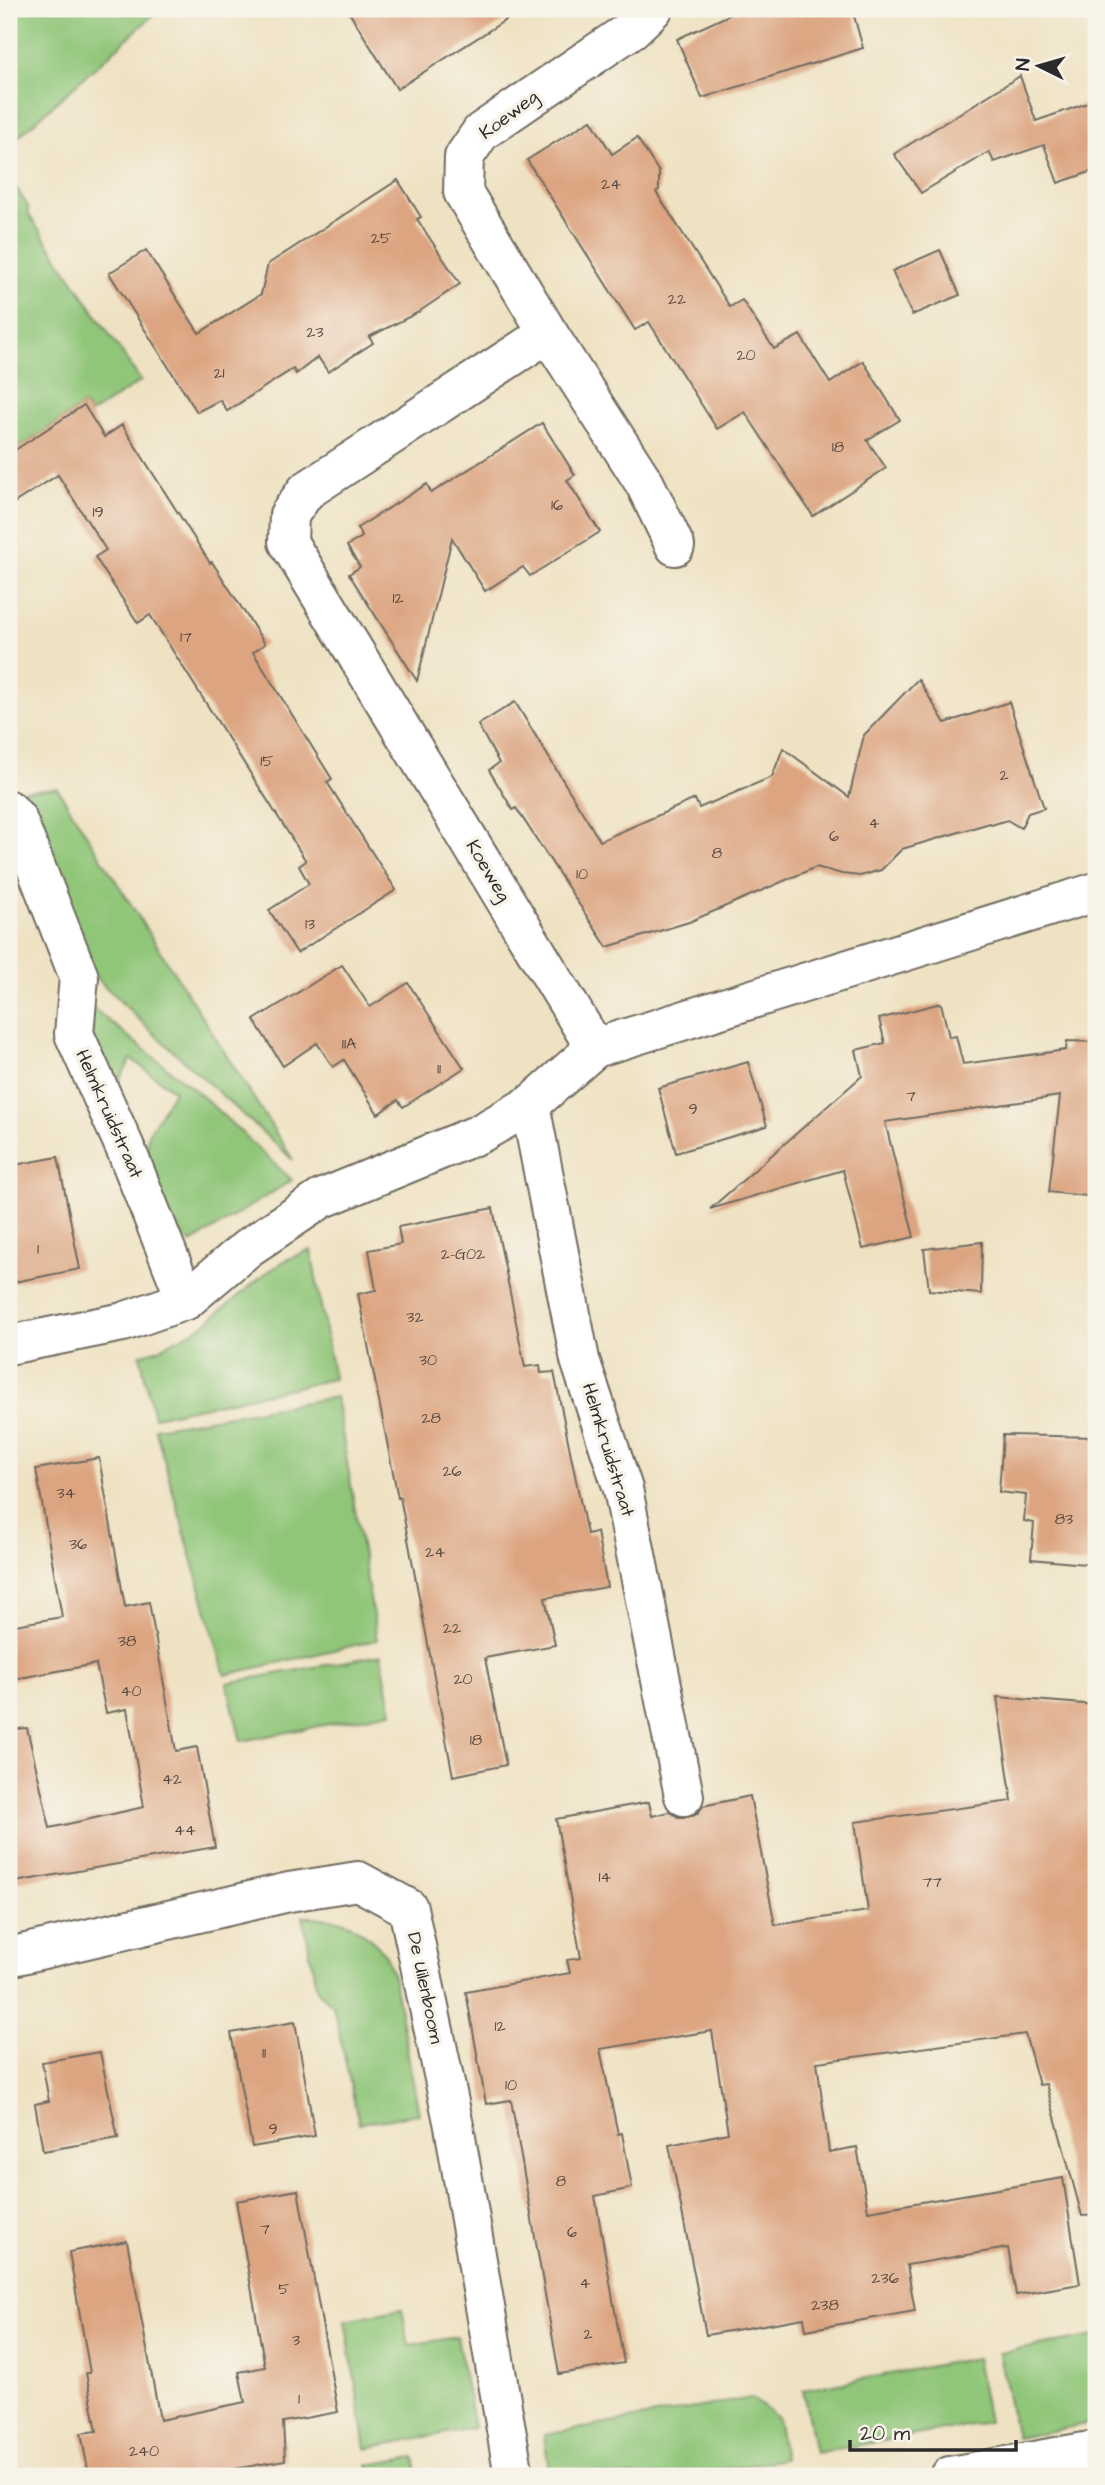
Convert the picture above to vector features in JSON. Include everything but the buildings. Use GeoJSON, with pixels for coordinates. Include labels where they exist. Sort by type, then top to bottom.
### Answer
{"type":"FeatureCollection","features":[{"type":"Feature","properties":{"kind":"street","name":"Koeweg"},"geometry":{"type":"LineString","coordinates":[[653,9],[632,29],[481,132],[464,157],[463,192],[548,333],[646,484],[675,547]]}},
{"type":"Feature","properties":{"kind":"street","name":"Koeweg"},"geometry":{"type":"LineString","coordinates":[[548,333],[306,491],[289,515],[288,542],[595,1048]]}},
{"type":"Feature","properties":{"kind":"street","name":"Helmkruidstraat"},"geometry":{"type":"LineString","coordinates":[[9,810],[17,819],[79,977],[74,1034],[127,1152],[186,1300]]}},
{"type":"Feature","properties":{"kind":"street"},"geometry":{"type":"LineString","coordinates":[[9,1345],[123,1322],[186,1300],[249,1247],[321,1199],[479,1134],[530,1105],[595,1048],[1096,892]]}},
{"type":"Feature","properties":{"kind":"street","name":"Helmkruidstraat"},"geometry":{"type":"LineString","coordinates":[[530,1105],[580,1360],[623,1489],[684,1796]]}},
{"type":"Feature","properties":{"kind":"street","name":"De Uilenboom"},"geometry":{"type":"LineString","coordinates":[[9,1957],[289,1892],[358,1881],[408,1908],[454,2126],[514,2476]]}},
{"type":"Feature","properties":{"kind":"street"},"geometry":{"type":"LineString","coordinates":[[950,2476],[1096,2451]]}},
{"type":"Feature","properties":{"kind":"green space"},"geometry":{"type":"Polygon","coordinates":[[[9,9],[160,9],[9,145],[9,9]]]}},
{"type":"Feature","properties":{"kind":"green space"},"geometry":{"type":"Polygon","coordinates":[[[9,177],[28,206],[29,215],[141,381],[90,414],[84,405],[9,454],[9,177]]]}},
{"type":"Feature","properties":{"kind":"green space"},"geometry":{"type":"Polygon","coordinates":[[[57,788],[293,1160],[82,964],[20,791],[57,788]]]}},
{"type":"Feature","properties":{"kind":"green space"},"geometry":{"type":"Polygon","coordinates":[[[83,1000],[201,1095],[292,1180],[191,1243],[176,1232],[147,1160],[148,1134],[174,1091],[131,1059],[111,1096],[83,1000]]]}},
{"type":"Feature","properties":{"kind":"green space"},"geometry":{"type":"Polygon","coordinates":[[[311,1250],[334,1379],[154,1417],[140,1355],[159,1349],[201,1327],[265,1274],[286,1260],[311,1250]]]}},
{"type":"Feature","properties":{"kind":"green space"},"geometry":{"type":"Polygon","coordinates":[[[336,1397],[377,1640],[225,1675],[155,1428],[336,1397]]]}},
{"type":"Feature","properties":{"kind":"green space"},"geometry":{"type":"Polygon","coordinates":[[[381,1655],[392,1712],[241,1741],[227,1683],[381,1655]]]}},
{"type":"Feature","properties":{"kind":"green space"},"geometry":{"type":"Polygon","coordinates":[[[303,1916],[339,1920],[352,1925],[386,1955],[394,1980],[419,2114],[359,2123],[333,2005],[317,1990],[303,1916]]]}},
{"type":"Feature","properties":{"kind":"green space"},"geometry":{"type":"Polygon","coordinates":[[[402,2309],[409,2345],[457,2337],[474,2428],[366,2448],[345,2320],[402,2309]]]}},
{"type":"Feature","properties":{"kind":"green space"},"geometry":{"type":"Polygon","coordinates":[[[1096,2336],[1096,2422],[1016,2438],[999,2353],[1096,2336]]]}},
{"type":"Feature","properties":{"kind":"green space"},"geometry":{"type":"Polygon","coordinates":[[[976,2358],[988,2422],[815,2453],[803,2390],[976,2358]]]}},
{"type":"Feature","properties":{"kind":"green space"},"geometry":{"type":"Polygon","coordinates":[[[751,2398],[777,2417],[784,2459],[687,2476],[550,2476],[544,2435],[751,2398]]]}},
{"type":"Feature","properties":{"kind":"green space"},"geometry":{"type":"Polygon","coordinates":[[[414,2457],[418,2476],[371,2476],[368,2465],[414,2457]]]}}]}
